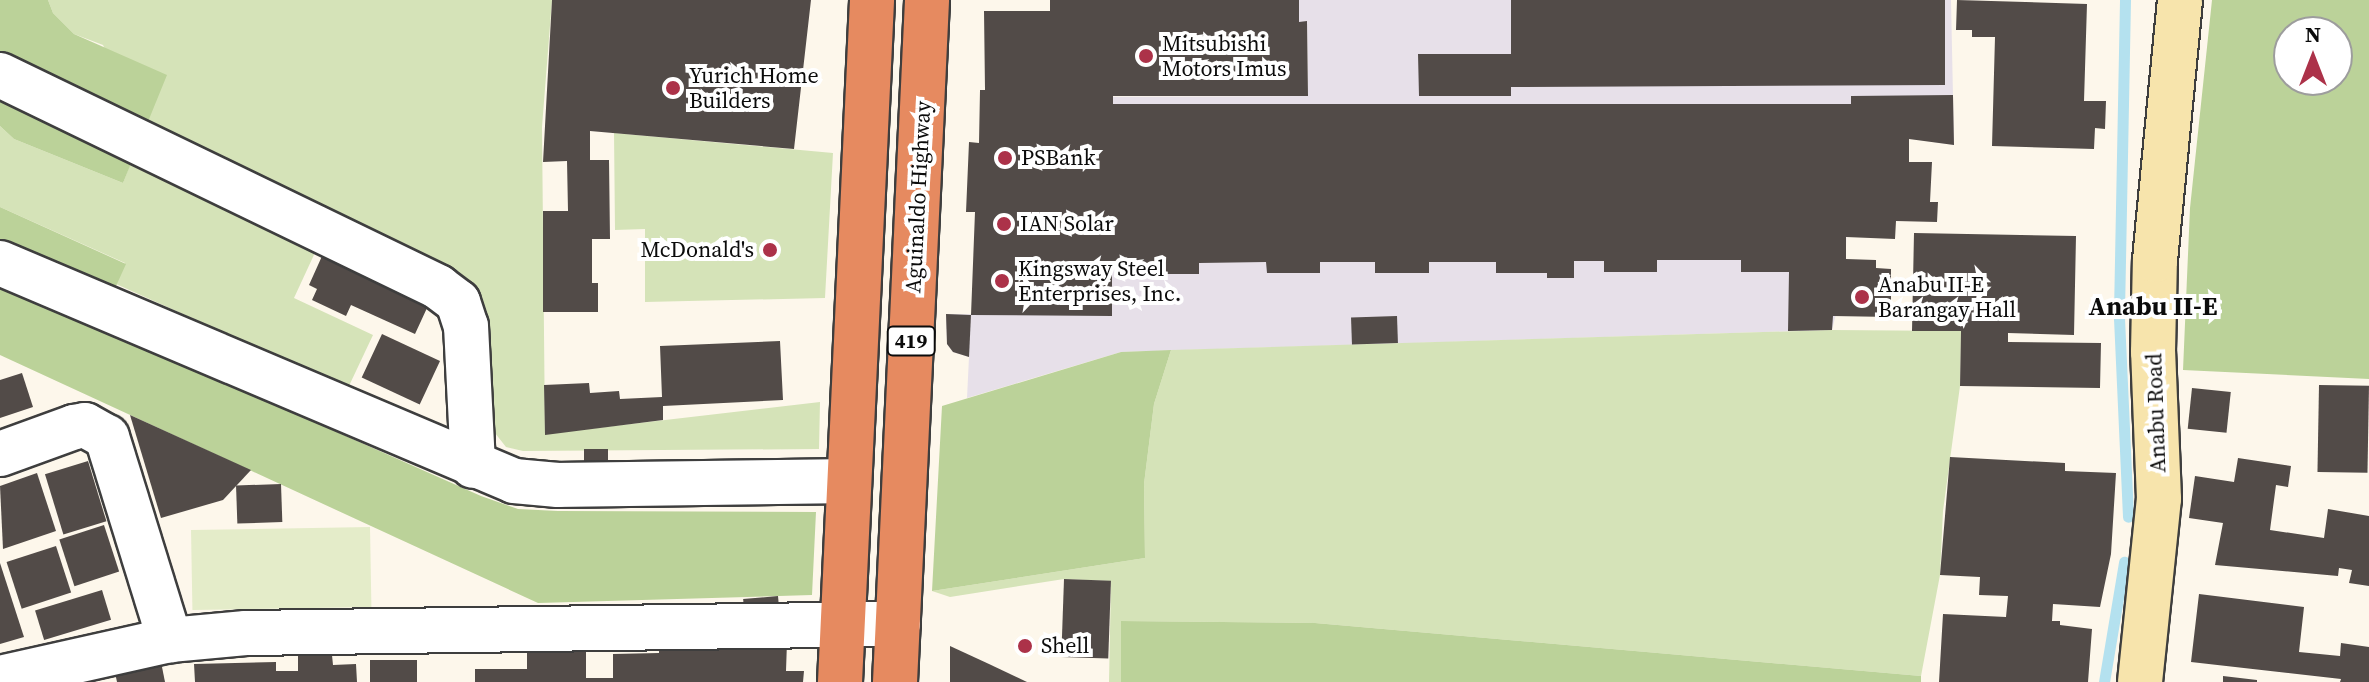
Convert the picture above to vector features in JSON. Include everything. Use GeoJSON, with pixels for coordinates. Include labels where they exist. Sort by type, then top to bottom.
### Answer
{"type":"FeatureCollection","features":[{"type":"Feature","properties":{"kind":"highway","name":"419"},"geometry":{"type":"LineString","coordinates":[[840,682],[872,0]]}},
{"type":"Feature","properties":{"kind":"highway","name":"Aguinaldo Highway"},"geometry":{"type":"LineString","coordinates":[[895,682],[927,0]]}},
{"type":"Feature","properties":{"kind":"street","name":"Anabu Road"},"geometry":{"type":"LineString","coordinates":[[2140,682],[2159,499],[2153,352],[2155,260],[2180,0]]}},
{"type":"Feature","properties":{"kind":"street"},"geometry":{"type":"LineString","coordinates":[[0,75],[438,287],[458,302],[466,326],[473,466]]}},
{"type":"Feature","properties":{"kind":"street"},"geometry":{"type":"LineString","coordinates":[[0,263],[473,466],[535,484],[849,481]]}},
{"type":"Feature","properties":{"kind":"street"},"geometry":{"type":"LineString","coordinates":[[0,454],[85,425],[107,437],[170,640]]}},
{"type":"Feature","properties":{"kind":"street"},"geometry":{"type":"LineString","coordinates":[[0,678],[170,640],[246,633],[898,624]]}},
{"type":"Feature","properties":{"kind":"shaded area"},"geometry":{"type":"Polygon","coordinates":[[[1299,0],[1951,0],[1954,145],[1850,130],[1845,278],[1832,330],[1121,352],[967,398],[969,357],[953,352],[947,344],[946,314],[1032,315],[1035,97],[1308,96],[1307,22],[1299,22],[1299,0]]]}},
{"type":"Feature","properties":{"kind":"green space"},"geometry":{"type":"Polygon","coordinates":[[[0,0],[48,0],[53,13],[74,34],[167,75],[123,183],[14,139],[0,126],[0,0]]]}},
{"type":"Feature","properties":{"kind":"green space"},"geometry":{"type":"Polygon","coordinates":[[[48,0],[552,0],[542,127],[545,434],[820,402],[819,449],[523,451],[506,447],[495,433],[486,325],[144,131],[103,45],[74,34],[53,13],[48,0]]]}},
{"type":"Feature","properties":{"kind":"green space"},"geometry":{"type":"Polygon","coordinates":[[[2212,0],[2369,0],[2369,379],[2183,370],[2190,208],[2212,0]]]}},
{"type":"Feature","properties":{"kind":"green space"},"geometry":{"type":"Polygon","coordinates":[[[0,126],[14,139],[123,183],[131,162],[319,244],[294,298],[373,335],[348,388],[116,284],[125,263],[0,207],[0,126]]]}},
{"type":"Feature","properties":{"kind":"green space"},"geometry":{"type":"Polygon","coordinates":[[[614,133],[833,153],[825,298],[645,302],[645,229],[615,230],[614,133]]]}},
{"type":"Feature","properties":{"kind":"green space"},"geometry":{"type":"Polygon","coordinates":[[[0,207],[126,264],[98,326],[481,496],[518,509],[558,511],[816,512],[812,595],[538,603],[0,355],[0,207]]]}},
{"type":"Feature","properties":{"kind":"green space"},"geometry":{"type":"Polygon","coordinates":[[[1832,330],[1961,331],[1960,386],[1943,511],[1940,575],[1921,676],[1315,623],[1122,621],[1121,682],[1109,682],[1111,581],[1064,579],[950,597],[932,591],[1145,558],[1144,484],[1154,404],[1171,350],[1832,330]]]}},
{"type":"Feature","properties":{"kind":"green space"},"geometry":{"type":"Polygon","coordinates":[[[1171,350],[1154,404],[1144,484],[1145,558],[932,591],[942,406],[1121,352],[1171,350]]]}},
{"type":"Feature","properties":{"kind":"green space"},"geometry":{"type":"Polygon","coordinates":[[[370,527],[371,607],[192,610],[191,530],[370,527]]]}},
{"type":"Feature","properties":{"kind":"green space"},"geometry":{"type":"Polygon","coordinates":[[[1121,621],[1315,623],[1921,676],[1921,682],[1121,682],[1121,621]]]}},
{"type":"Feature","properties":{"kind":"building","name":"Yurich Home Builders"},"geometry":{"type":"Polygon","coordinates":[[[552,0],[811,0],[794,149],[590,131],[590,160],[609,160],[610,239],[592,239],[592,283],[598,283],[598,312],[543,312],[543,211],[568,211],[567,161],[543,162],[552,0]]]}},
{"type":"Feature","properties":{"kind":"building"},"geometry":{"type":"Polygon","coordinates":[[[1050,0],[1299,0],[1299,22],[1307,21],[1308,96],[1113,96],[1113,104],[1851,104],[1851,96],[1953,95],[1954,145],[1909,139],[1909,162],[1932,162],[1930,202],[1938,202],[1937,222],[1896,221],[1895,239],[1846,237],[1846,259],[1876,260],[1876,268],[1891,269],[1891,317],[1833,316],[1832,330],[1788,331],[1789,272],[1741,272],[1741,260],[1657,260],[1657,272],[1604,272],[1604,261],[1574,261],[1574,278],[1547,278],[1547,273],[1496,273],[1496,262],[1429,262],[1429,273],[1375,273],[1375,262],[1320,262],[1320,273],[1267,273],[1266,262],[1199,263],[1199,274],[1147,274],[1147,263],[1112,264],[1112,316],[971,315],[975,212],[966,212],[969,142],[979,143],[980,90],[985,90],[984,11],[1050,11],[1050,0]]]}},
{"type":"Feature","properties":{"kind":"building"},"geometry":{"type":"Polygon","coordinates":[[[1511,0],[1945,0],[1945,85],[1511,87],[1511,96],[1419,96],[1418,54],[1511,54],[1511,0]]]}},
{"type":"Feature","properties":{"kind":"building"},"geometry":{"type":"Polygon","coordinates":[[[1957,0],[2087,4],[2084,101],[2106,101],[2105,129],[2095,128],[2094,149],[1992,146],[1995,37],[1972,37],[1972,30],[1956,30],[1957,0]]]}},
{"type":"Feature","properties":{"kind":"building"},"geometry":{"type":"Polygon","coordinates":[[[1914,233],[2076,236],[2074,335],[2008,333],[2008,342],[2101,343],[2100,388],[1960,386],[1961,331],[1912,331],[1914,233]]]}},
{"type":"Feature","properties":{"kind":"building"},"geometry":{"type":"Polygon","coordinates":[[[327,245],[433,295],[415,334],[351,305],[346,316],[312,300],[317,289],[309,285],[327,245]]]}},
{"type":"Feature","properties":{"kind":"building"},"geometry":{"type":"Polygon","coordinates":[[[946,314],[971,315],[969,357],[953,352],[947,344],[946,314]]]}},
{"type":"Feature","properties":{"kind":"building"},"geometry":{"type":"Polygon","coordinates":[[[1397,316],[1398,343],[1352,345],[1351,318],[1397,316]]]}},
{"type":"Feature","properties":{"kind":"building"},"geometry":{"type":"Polygon","coordinates":[[[382,334],[440,361],[420,405],[362,378],[382,334]]]}},
{"type":"Feature","properties":{"kind":"building"},"geometry":{"type":"Polygon","coordinates":[[[780,341],[783,400],[663,406],[663,420],[545,435],[544,385],[589,383],[590,393],[619,391],[620,399],[662,397],[660,346],[780,341]]]}},
{"type":"Feature","properties":{"kind":"building"},"geometry":{"type":"Polygon","coordinates":[[[22,373],[33,407],[0,418],[0,380],[22,373]]]}},
{"type":"Feature","properties":{"kind":"building"},"geometry":{"type":"Polygon","coordinates":[[[2319,385],[2369,386],[2367,473],[2317,472],[2319,385]]]}},
{"type":"Feature","properties":{"kind":"building"},"geometry":{"type":"Polygon","coordinates":[[[2192,388],[2231,392],[2227,433],[2188,429],[2192,388]]]}},
{"type":"Feature","properties":{"kind":"building"},"geometry":{"type":"Polygon","coordinates":[[[130,415],[251,470],[223,500],[161,518],[130,415]]]}},
{"type":"Feature","properties":{"kind":"building"},"geometry":{"type":"Polygon","coordinates":[[[584,449],[608,449],[608,463],[584,463],[584,449]]]}},
{"type":"Feature","properties":{"kind":"building"},"geometry":{"type":"Polygon","coordinates":[[[1950,457],[2065,463],[2065,471],[2116,473],[2111,554],[2100,607],[2053,604],[2052,621],[2092,629],[2088,682],[1939,682],[1943,614],[2006,617],[2008,596],[1979,595],[1980,577],[1940,575],[1950,457]]]}},
{"type":"Feature","properties":{"kind":"building"},"geometry":{"type":"Polygon","coordinates":[[[2238,458],[2291,466],[2288,487],[2276,485],[2270,530],[2324,538],[2328,509],[2369,516],[2369,586],[2349,583],[2352,570],[2339,568],[2338,576],[2215,565],[2223,523],[2189,518],[2195,476],[2234,482],[2238,458]]]}},
{"type":"Feature","properties":{"kind":"building"},"geometry":{"type":"Polygon","coordinates":[[[88,461],[106,521],[63,534],[45,474],[88,461]]]}},
{"type":"Feature","properties":{"kind":"building"},"geometry":{"type":"Polygon","coordinates":[[[37,473],[56,531],[3,549],[0,486],[37,473]]]}},
{"type":"Feature","properties":{"kind":"building"},"geometry":{"type":"Polygon","coordinates":[[[281,484],[282,522],[237,524],[236,486],[281,484]]]}},
{"type":"Feature","properties":{"kind":"building"},"geometry":{"type":"Polygon","coordinates":[[[104,525],[119,572],[74,586],[59,540],[104,525]]]}},
{"type":"Feature","properties":{"kind":"building"},"geometry":{"type":"Polygon","coordinates":[[[56,546],[71,593],[22,609],[7,562],[56,546]]]}},
{"type":"Feature","properties":{"kind":"building"},"geometry":{"type":"Polygon","coordinates":[[[0,563],[24,637],[0,644],[0,563]]]}},
{"type":"Feature","properties":{"kind":"building"},"geometry":{"type":"Polygon","coordinates":[[[1064,579],[1111,581],[1108,659],[1061,657],[1064,579]]]}},
{"type":"Feature","properties":{"kind":"building"},"geometry":{"type":"Polygon","coordinates":[[[102,590],[111,620],[44,640],[35,610],[102,590]]]}},
{"type":"Feature","properties":{"kind":"building"},"geometry":{"type":"Polygon","coordinates":[[[2199,594],[2304,607],[2299,652],[2340,656],[2341,643],[2369,647],[2369,682],[2340,682],[2341,679],[2191,662],[2199,594]]]}},
{"type":"Feature","properties":{"kind":"building"},"geometry":{"type":"Polygon","coordinates":[[[778,596],[779,607],[744,610],[743,599],[778,596]]]}},
{"type":"Feature","properties":{"kind":"building"},"geometry":{"type":"Polygon","coordinates":[[[787,642],[786,671],[804,671],[803,682],[475,682],[475,669],[527,669],[527,652],[558,651],[558,647],[586,647],[586,678],[613,678],[613,654],[659,653],[659,645],[787,642]]]}},
{"type":"Feature","properties":{"kind":"building"},"geometry":{"type":"Polygon","coordinates":[[[950,646],[989,664],[1027,682],[950,682],[950,646]]]}},
{"type":"Feature","properties":{"kind":"building"},"geometry":{"type":"Polygon","coordinates":[[[332,655],[333,665],[356,664],[357,682],[195,682],[194,664],[276,662],[276,671],[298,671],[298,656],[332,655]]]}},
{"type":"Feature","properties":{"kind":"building"},"geometry":{"type":"Polygon","coordinates":[[[160,657],[165,682],[117,682],[114,668],[160,657]]]}},
{"type":"Feature","properties":{"kind":"building"},"geometry":{"type":"Polygon","coordinates":[[[370,660],[417,660],[417,682],[370,682],[370,660]]]}},
{"type":"Feature","properties":{"kind":"building"},"geometry":{"type":"Polygon","coordinates":[[[2223,676],[2257,680],[2257,682],[2223,682],[2223,676]]]}},
{"type":"Feature","properties":{"kind":"waterway"},"geometry":{"type":"LineString","coordinates":[[2125,0],[2119,318],[2128,517]]}},
{"type":"Feature","properties":{"kind":"waterway"},"geometry":{"type":"LineString","coordinates":[[2104,682],[2124,562]]}},
{"type":"Feature","properties":{"kind":"place","name":"Mitsubishi Motors Imus"},"geometry":{"type":"Point","coordinates":[1146,56]}},
{"type":"Feature","properties":{"kind":"place","name":"Yurich Home Builders"},"geometry":{"type":"Point","coordinates":[673,88]}},
{"type":"Feature","properties":{"kind":"place","name":"PSBank"},"geometry":{"type":"Point","coordinates":[1005,158]}},
{"type":"Feature","properties":{"kind":"place","name":"IAN Solar"},"geometry":{"type":"Point","coordinates":[1004,224]}},
{"type":"Feature","properties":{"kind":"place","name":"McDonald's"},"geometry":{"type":"Point","coordinates":[770,250]}},
{"type":"Feature","properties":{"kind":"place","name":"Kingsway Steel Enterprises, Inc."},"geometry":{"type":"Point","coordinates":[1002,281]}},
{"type":"Feature","properties":{"kind":"place","name":"Anabu II-E Barangay Hall"},"geometry":{"type":"Point","coordinates":[1862,297]}},
{"type":"Feature","properties":{"kind":"place","name":"Shell"},"geometry":{"type":"Point","coordinates":[1025,646]}},
{"type":"Feature","properties":{"kind":"district","name":"Anabu II-E"},"geometry":{"type":"Point","coordinates":[2153,307]}}]}
